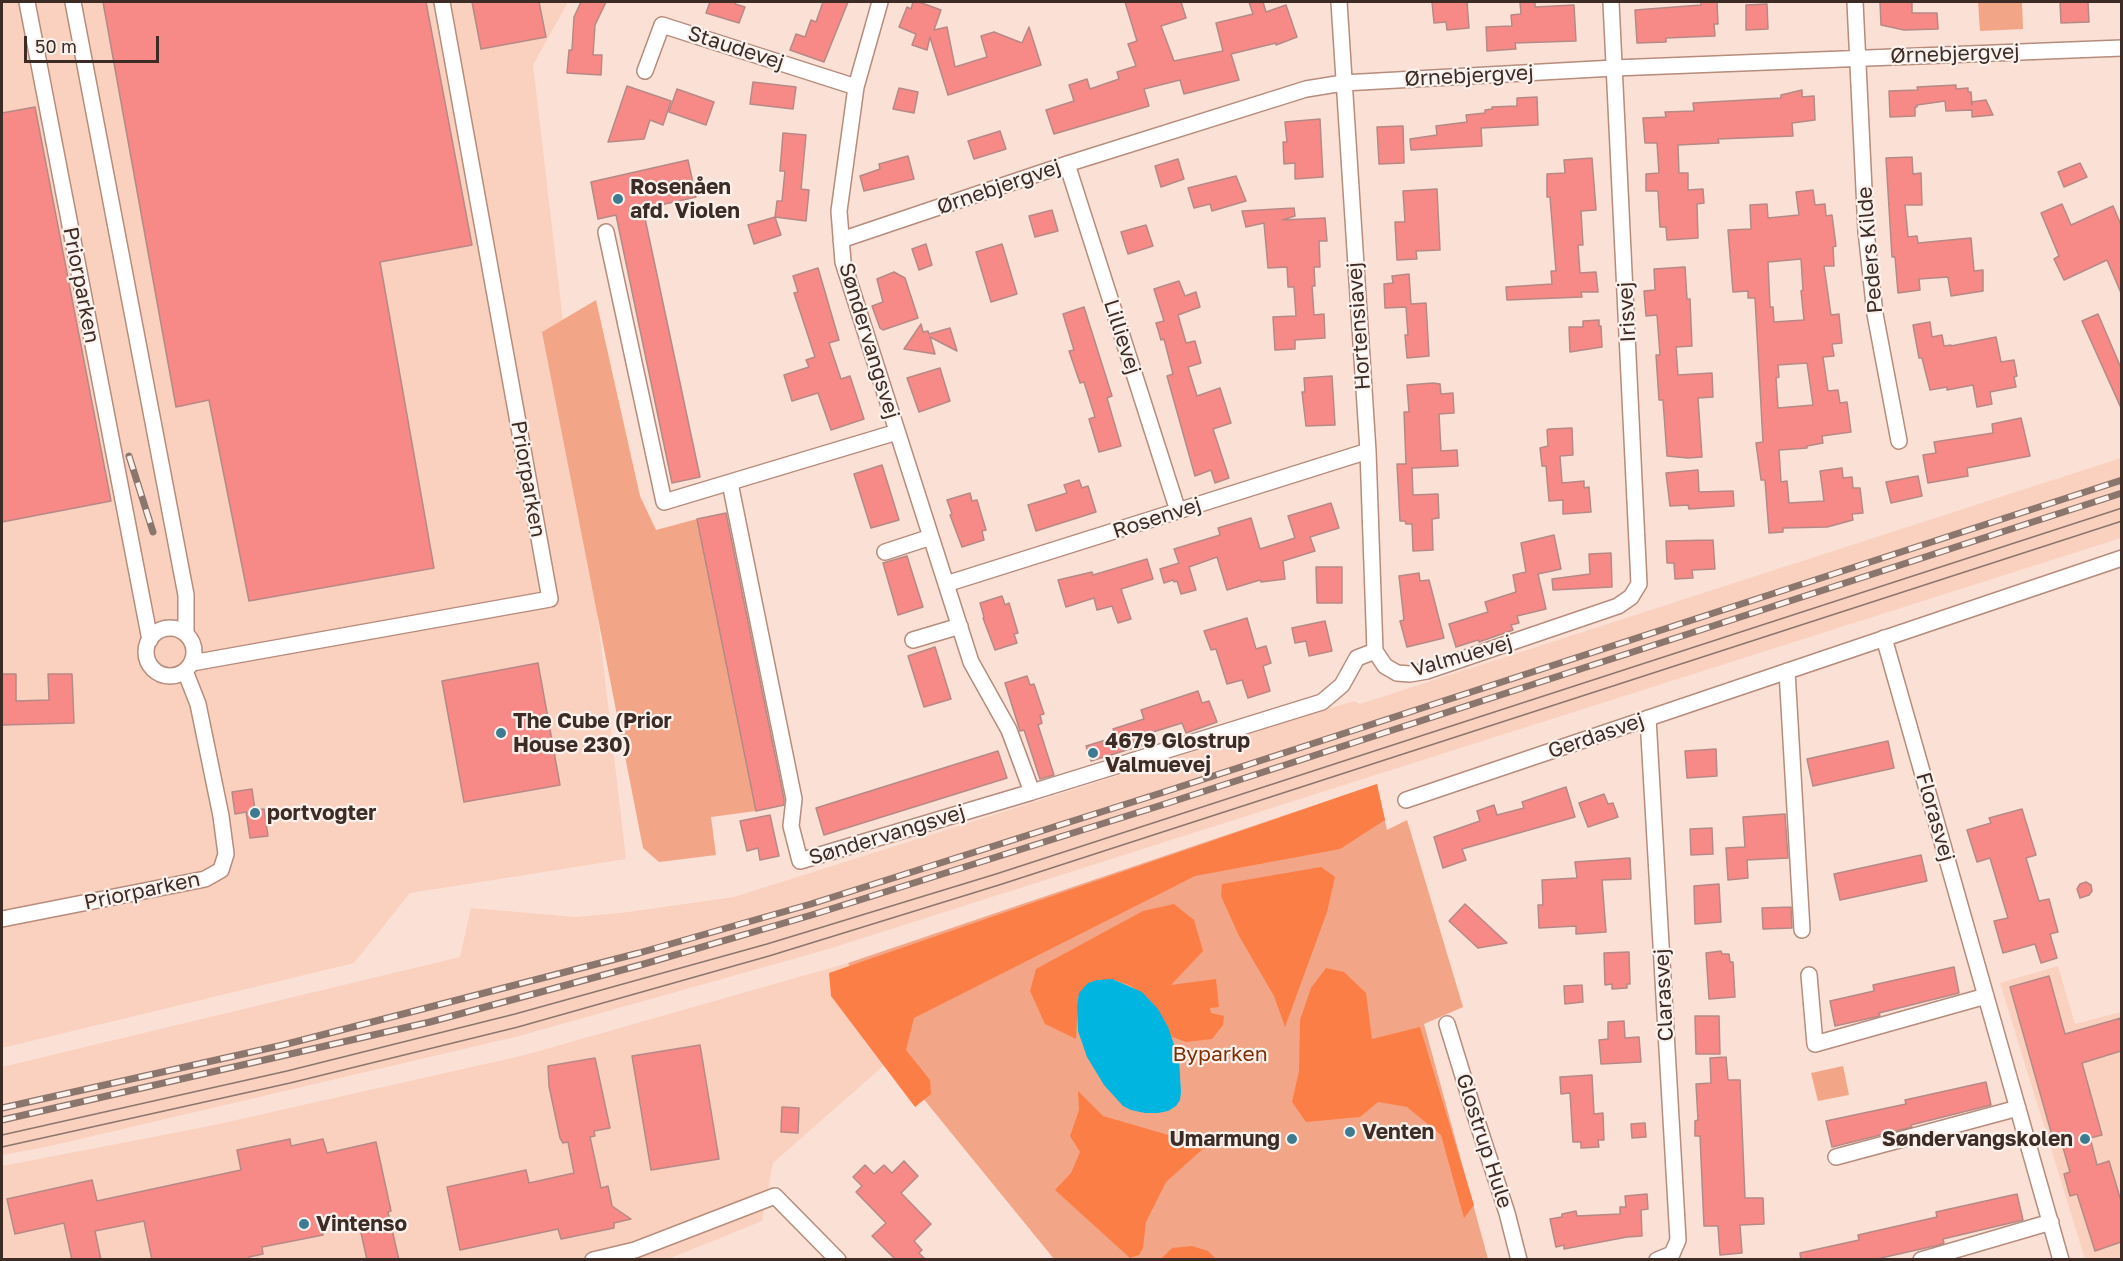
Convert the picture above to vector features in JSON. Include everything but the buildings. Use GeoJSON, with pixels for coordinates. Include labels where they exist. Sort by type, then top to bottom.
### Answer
{"type":"FeatureCollection","features":[{"type":"Feature","properties":{"kind":"street","name":"Priorparken"},"geometry":{"type":"LineString","coordinates":[[27,2],[150,640]]}},
{"type":"Feature","properties":{"kind":"street"},"geometry":{"type":"LineString","coordinates":[[73,2],[186,595],[186,634],[194,648],[188,667],[177,675],[169,676],[155,671],[147,660],[147,646],[150,640],[160,630],[167,628],[186,634]]}},
{"type":"Feature","properties":{"kind":"street","name":"Priorparken"},"geometry":{"type":"LineString","coordinates":[[2,919],[206,879],[220,870],[226,860],[221,816],[188,667],[550,599],[442,2]]}},
{"type":"Feature","properties":{"kind":"street","name":"Søndervangsvej"},"geometry":{"type":"LineString","coordinates":[[730,483],[794,799],[791,826],[800,861],[1032,792],[1009,730],[971,662],[843,262],[839,211],[856,87],[880,2]]}},
{"type":"Feature","properties":{"kind":"street","name":"Hortensiavej"},"geometry":{"type":"LineString","coordinates":[[1339,2],[1368,451],[1375,651]]}},
{"type":"Feature","properties":{"kind":"street","name":"Irisvej"},"geometry":{"type":"LineString","coordinates":[[1611,2],[1640,576],[1636,591],[1631,597],[1611,609]]}},
{"type":"Feature","properties":{"kind":"street","name":"Peders Kilde"},"geometry":{"type":"LineString","coordinates":[[1855,2],[1866,231],[1875,314],[1899,441]]}},
{"type":"Feature","properties":{"kind":"street","name":"Staudevej"},"geometry":{"type":"LineString","coordinates":[[645,71],[662,25],[856,87]]}},
{"type":"Feature","properties":{"kind":"street","name":"Ørnebjergvej"},"geometry":{"type":"LineString","coordinates":[[841,240],[1067,164],[1306,89],[1343,83],[1857,57],[2121,48]]}},
{"type":"Feature","properties":{"kind":"street","name":"Lillievej"},"geometry":{"type":"LineString","coordinates":[[1067,164],[1178,511]]}},
{"type":"Feature","properties":{"kind":"street","name":"Søndervangsvej"},"geometry":{"type":"LineString","coordinates":[[606,232],[664,502],[897,432]]}},
{"type":"Feature","properties":{"kind":"street","name":"Rosenvej"},"geometry":{"type":"LineString","coordinates":[[946,584],[1368,451]]}},
{"type":"Feature","properties":{"kind":"street"},"geometry":{"type":"LineString","coordinates":[[885,552],[931,537]]}},
{"type":"Feature","properties":{"kind":"street","name":"Gerdasvej"},"geometry":{"type":"LineString","coordinates":[[1406,800],[2121,558]]}},
{"type":"Feature","properties":{"kind":"street","name":"Valmuevej"},"geometry":{"type":"LineString","coordinates":[[1375,651],[1386,666],[1397,672],[1410,674],[1427,671],[1611,609]]}},
{"type":"Feature","properties":{"kind":"street"},"geometry":{"type":"LineString","coordinates":[[913,640],[960,626]]}},
{"type":"Feature","properties":{"kind":"street","name":"Florasvej"},"geometry":{"type":"LineString","coordinates":[[1884,638],[2061,1260]]}},
{"type":"Feature","properties":{"kind":"street"},"geometry":{"type":"LineString","coordinates":[[1032,792],[1322,702],[1342,685],[1357,658],[1375,651]]}},
{"type":"Feature","properties":{"kind":"street"},"geometry":{"type":"LineString","coordinates":[[1786,671],[1802,930]]}},
{"type":"Feature","properties":{"kind":"street","name":"Clarasvej"},"geometry":{"type":"LineString","coordinates":[[1648,718],[1678,1240],[1672,1254],[1657,1260]]}},
{"type":"Feature","properties":{"kind":"street"},"geometry":{"type":"LineString","coordinates":[[1809,975],[1815,1044],[1986,996]]}},
{"type":"Feature","properties":{"kind":"street","name":"Glostrup Hule"},"geometry":{"type":"LineString","coordinates":[[1448,1024],[1507,1213],[1519,1260]]}},
{"type":"Feature","properties":{"kind":"street"},"geometry":{"type":"LineString","coordinates":[[1836,1157],[2018,1108]]}},
{"type":"Feature","properties":{"kind":"street"},"geometry":{"type":"LineString","coordinates":[[593,1260],[635,1255],[775,1196],[838,1260]]}},
{"type":"Feature","properties":{"kind":"street"},"geometry":{"type":"LineString","coordinates":[[1921,1260],[2051,1222]]}},
{"type":"Feature","properties":{"kind":"shaded area"},"geometry":{"type":"Polygon","coordinates":[[[2,2],[568,2],[533,65],[626,859],[410,893],[354,963],[2,1048],[2,2]]]}},
{"type":"Feature","properties":{"kind":"shaded area"},"geometry":{"type":"Polygon","coordinates":[[[2121,458],[2121,538],[825,950],[519,1036],[46,1147],[2,1155],[2,1067],[460,957],[471,908],[575,917],[734,897],[1354,701],[1360,704],[2121,458]]]}},
{"type":"Feature","properties":{"kind":"shaded area"},"geometry":{"type":"Polygon","coordinates":[[[1377,784],[1385,820],[1340,849],[1195,876],[914,1018],[906,1050],[930,1080],[931,1094],[915,1107],[831,996],[829,973],[1377,784]]]}},
{"type":"Feature","properties":{"kind":"shaded area"},"geometry":{"type":"Polygon","coordinates":[[[1321,867],[1335,877],[1327,912],[1285,1027],[1274,996],[1239,936],[1221,896],[1222,884],[1321,867]]]}},
{"type":"Feature","properties":{"kind":"shaded area"},"geometry":{"type":"Polygon","coordinates":[[[1174,904],[1194,920],[1203,951],[1171,985],[1216,979],[1219,1007],[1210,1008],[1211,1013],[1224,1016],[1223,1025],[1212,1039],[1186,1042],[1172,1037],[1151,1001],[1131,986],[1112,979],[1078,997],[1076,1039],[1045,1024],[1030,991],[1036,969],[1143,911],[1174,904]]]}},
{"type":"Feature","properties":{"kind":"shaded area"},"geometry":{"type":"Polygon","coordinates":[[[848,963],[891,1059],[773,1163],[762,1221],[668,1259],[2,1260],[2,1166],[210,1126],[525,1055],[848,963]]]}},
{"type":"Feature","properties":{"kind":"shaded area","name":"Søndervangskolen"},"geometry":{"type":"Polygon","coordinates":[[[2058,966],[2075,1024],[2121,1012],[2121,1259],[2085,1259],[2000,983],[2058,966]]]}},
{"type":"Feature","properties":{"kind":"shaded area"},"geometry":{"type":"Polygon","coordinates":[[[1326,968],[1344,972],[1366,993],[1372,1039],[1420,1027],[1474,1205],[1464,1218],[1441,1135],[1407,1107],[1378,1102],[1360,1117],[1306,1122],[1292,1102],[1299,1071],[1300,1020],[1311,988],[1326,968]]]}},
{"type":"Feature","properties":{"kind":"shaded area"},"geometry":{"type":"Polygon","coordinates":[[[1078,1091],[1103,1116],[1206,1146],[1166,1182],[1146,1222],[1143,1248],[1139,1255],[1130,1258],[1055,1190],[1071,1173],[1080,1152],[1070,1136],[1079,1110],[1078,1091]]]}},
{"type":"Feature","properties":{"kind":"shaded area"},"geometry":{"type":"Polygon","coordinates":[[[1192,1246],[1208,1251],[1216,1259],[1161,1259],[1172,1248],[1192,1246]]]}},
{"type":"Feature","properties":{"kind":"green space"},"geometry":{"type":"Polygon","coordinates":[[[1978,2],[2022,2],[2023,29],[1980,31],[1978,2]]]}},
{"type":"Feature","properties":{"kind":"green space"},"geometry":{"type":"Polygon","coordinates":[[[596,300],[640,496],[656,530],[697,519],[756,811],[711,817],[716,855],[659,862],[643,848],[542,332],[596,300]]]}},
{"type":"Feature","properties":{"kind":"green space","name":"Byparken"},"geometry":{"type":"Polygon","coordinates":[[[1377,784],[1387,830],[1407,820],[1463,1007],[1424,1024],[1488,1259],[1054,1259],[891,1059],[848,963],[1377,784]]]}},
{"type":"Feature","properties":{"kind":"green space"},"geometry":{"type":"Polygon","coordinates":[[[1843,1066],[1849,1095],[1818,1101],[1811,1073],[1843,1066]]]}},
{"type":"Feature","properties":{"kind":"water"},"geometry":{"type":"Polygon","coordinates":[[[1112,979],[1142,992],[1158,1009],[1168,1027],[1179,1059],[1181,1092],[1176,1106],[1168,1111],[1145,1113],[1123,1106],[1104,1085],[1087,1057],[1078,1031],[1079,993],[1088,983],[1112,979]]]}},
{"type":"Feature","properties":{"kind":"tram line"},"geometry":{"type":"LineString","coordinates":[[2,1135],[287,1071],[515,1014],[767,944],[996,874],[2122,508]]}},
{"type":"Feature","properties":{"kind":"tram line"},"geometry":{"type":"LineString","coordinates":[[2,1147],[290,1083],[518,1027],[769,956],[999,885],[2122,521]]}},
{"type":"Feature","properties":{"kind":"railway"},"geometry":{"type":"LineString","coordinates":[[129,456],[153,532]]}},
{"type":"Feature","properties":{"kind":"railway"},"geometry":{"type":"LineString","coordinates":[[2,1108],[283,1045],[639,953],[811,904],[1161,793],[2122,480]]}},
{"type":"Feature","properties":{"kind":"railway"},"geometry":{"type":"LineString","coordinates":[[2,1120],[430,1022],[644,964],[815,914],[1165,804],[2122,493]]}},
{"type":"Feature","properties":{"kind":"place","name":"Rosenåen afd. Violen"},"geometry":{"type":"Point","coordinates":[618,199]}},
{"type":"Feature","properties":{"kind":"place","name":"The Cube (Prior House 230)"},"geometry":{"type":"Point","coordinates":[501,733]}},
{"type":"Feature","properties":{"kind":"place","name":"4679 Glostrup Valmuevej"},"geometry":{"type":"Point","coordinates":[1093,753]}},
{"type":"Feature","properties":{"kind":"place","name":"portvogter"},"geometry":{"type":"Point","coordinates":[255,813]}},
{"type":"Feature","properties":{"kind":"place","name":"Venten"},"geometry":{"type":"Point","coordinates":[1350,1132]}},
{"type":"Feature","properties":{"kind":"place","name":"Umarmung"},"geometry":{"type":"Point","coordinates":[1292,1139]}},
{"type":"Feature","properties":{"kind":"place","name":"Søndervangskolen"},"geometry":{"type":"Point","coordinates":[2085,1139]}},
{"type":"Feature","properties":{"kind":"place","name":"Vintenso"},"geometry":{"type":"Point","coordinates":[304,1224]}}]}
